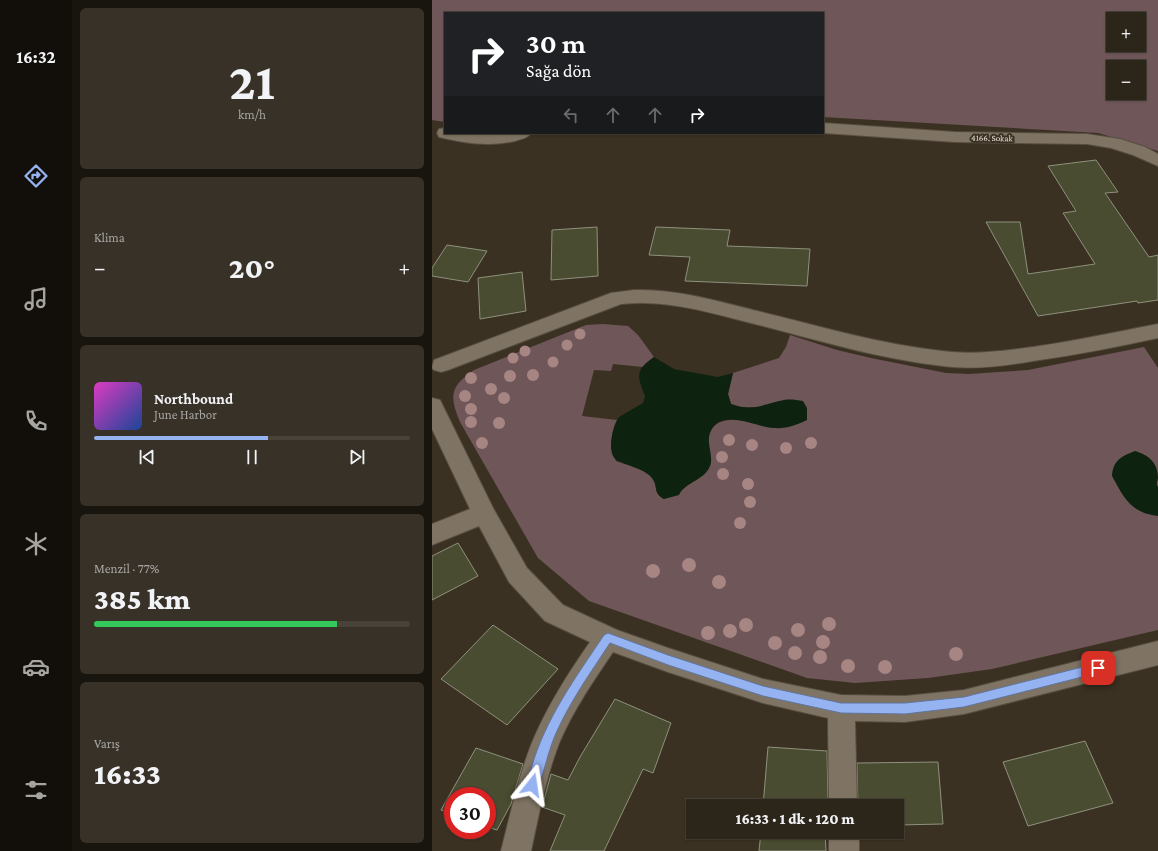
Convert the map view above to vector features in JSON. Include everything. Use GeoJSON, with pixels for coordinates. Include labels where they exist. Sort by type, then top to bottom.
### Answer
{"type":"FeatureCollection","features":[{"type":"Feature","properties":{"kind":"street","name":"4166. Sokak"},"geometry":{"type":"LineString","coordinates":[[824,128],[955,138],[1087,139],[1114,143],[1139,151],[1158,161]]}},
{"type":"Feature","properties":{"kind":"street"},"geometry":{"type":"LineString","coordinates":[[432,130],[444,133]]}},
{"type":"Feature","properties":{"kind":"street"},"geometry":{"type":"LineString","coordinates":[[450,134],[473,139],[512,138],[521,134]]}},
{"type":"Feature","properties":{"kind":"street"},"geometry":{"type":"LineString","coordinates":[[435,366],[612,300],[636,295],[674,298],[872,345],[944,359],[973,360],[1009,358],[1060,351],[1158,331]]}},
{"type":"Feature","properties":{"kind":"street"},"geometry":{"type":"LineString","coordinates":[[432,406],[484,513],[518,575],[554,612],[608,638],[668,660],[763,691],[841,708],[905,709],[964,702],[1158,653]]}},
{"type":"Feature","properties":{"kind":"street"},"geometry":{"type":"LineString","coordinates":[[432,535],[484,513]]}},
{"type":"Feature","properties":{"kind":"street"},"geometry":{"type":"LineString","coordinates":[[516,851],[539,762],[552,729],[570,694],[608,638]]}},
{"type":"Feature","properties":{"kind":"street"},"geometry":{"type":"LineString","coordinates":[[841,708],[843,799]]}},
{"type":"Feature","properties":{"kind":"street"},"geometry":{"type":"LineString","coordinates":[[844,839],[844,851]]}},
{"type":"Feature","properties":{"kind":"shaded area"},"geometry":{"type":"Polygon","coordinates":[[[432,0],[1158,0],[1158,151],[1098,133],[824,117],[824,12],[444,12],[444,122],[432,120],[432,0]]]}},
{"type":"Feature","properties":{"kind":"shaded area"},"geometry":{"type":"Polygon","coordinates":[[[603,324],[628,326],[638,335],[654,357],[643,367],[613,364],[611,371],[594,370],[582,416],[617,420],[612,435],[616,461],[641,470],[649,475],[654,481],[658,494],[664,499],[702,476],[709,467],[711,461],[708,443],[710,432],[716,425],[724,421],[734,420],[774,428],[770,405],[750,408],[736,406],[731,404],[728,394],[733,373],[779,358],[786,347],[790,335],[837,350],[871,358],[946,373],[969,374],[1028,370],[1144,347],[1158,368],[1158,630],[992,669],[928,678],[855,683],[807,678],[589,601],[538,558],[460,422],[456,413],[453,398],[456,387],[474,370],[586,325],[603,324]]]}},
{"type":"Feature","properties":{"kind":"shaded area"},"geometry":{"type":"Polygon","coordinates":[[[654,357],[674,369],[718,377],[733,373],[728,394],[731,404],[752,407],[786,400],[803,401],[807,408],[807,420],[799,424],[783,428],[767,427],[739,420],[722,421],[715,425],[710,433],[709,441],[711,462],[707,471],[704,475],[682,490],[679,495],[664,499],[658,494],[654,481],[649,475],[616,460],[611,451],[613,432],[619,417],[643,403],[645,396],[640,383],[639,374],[643,366],[654,357]]]}},
{"type":"Feature","properties":{"kind":"shaded area"},"geometry":{"type":"Polygon","coordinates":[[[1135,451],[1148,457],[1154,463],[1158,472],[1158,516],[1141,512],[1129,503],[1120,491],[1112,476],[1116,463],[1122,457],[1135,451]]]}},
{"type":"Feature","properties":{"kind":"building"},"geometry":{"type":"Polygon","coordinates":[[[1096,160],[1118,192],[1105,193],[1149,257],[1158,255],[1158,300],[1138,303],[1137,301],[1038,316],[986,222],[1020,222],[1028,274],[1095,264],[1063,213],[1076,211],[1048,166],[1096,160]]]}},
{"type":"Feature","properties":{"kind":"building"},"geometry":{"type":"Polygon","coordinates":[[[597,227],[598,276],[551,280],[552,230],[597,227]]]}},
{"type":"Feature","properties":{"kind":"building"},"geometry":{"type":"Polygon","coordinates":[[[656,227],[730,230],[727,246],[810,249],[807,286],[685,281],[690,257],[649,255],[656,227]]]}},
{"type":"Feature","properties":{"kind":"building"},"geometry":{"type":"Polygon","coordinates":[[[447,245],[487,251],[468,282],[432,276],[432,268],[447,245]]]}},
{"type":"Feature","properties":{"kind":"building"},"geometry":{"type":"Polygon","coordinates":[[[522,272],[526,311],[480,319],[478,278],[522,272]]]}},
{"type":"Feature","properties":{"kind":"building"},"geometry":{"type":"Polygon","coordinates":[[[458,543],[478,576],[432,600],[432,556],[458,543]]]}},
{"type":"Feature","properties":{"kind":"building"},"geometry":{"type":"Polygon","coordinates":[[[493,625],[558,669],[507,725],[441,679],[493,625]]]}},
{"type":"Feature","properties":{"kind":"building"},"geometry":{"type":"Polygon","coordinates":[[[615,699],[671,723],[653,773],[643,769],[604,851],[550,851],[565,815],[542,807],[551,774],[568,780],[615,699]]]}},
{"type":"Feature","properties":{"kind":"building"},"geometry":{"type":"Polygon","coordinates":[[[1085,741],[1113,803],[1028,826],[1003,762],[1085,741]]]}},
{"type":"Feature","properties":{"kind":"building"},"geometry":{"type":"Polygon","coordinates":[[[768,747],[827,751],[828,799],[764,799],[768,747]]]}},
{"type":"Feature","properties":{"kind":"building"},"geometry":{"type":"Polygon","coordinates":[[[476,748],[523,764],[511,804],[497,830],[496,787],[454,787],[476,748]]]}},
{"type":"Feature","properties":{"kind":"building"},"geometry":{"type":"Polygon","coordinates":[[[938,762],[943,824],[904,825],[904,799],[858,799],[857,763],[938,762]]]}},
{"type":"Feature","properties":{"kind":"building"},"geometry":{"type":"Polygon","coordinates":[[[760,839],[825,839],[826,851],[759,851],[760,839]]]}},
{"type":"Feature","properties":{"kind":"route"},"geometry":{"type":"LineString","coordinates":[[532,785],[552,729],[570,694],[608,638],[668,660],[763,691],[841,708],[905,709],[964,702],[1098,668]]}}]}
